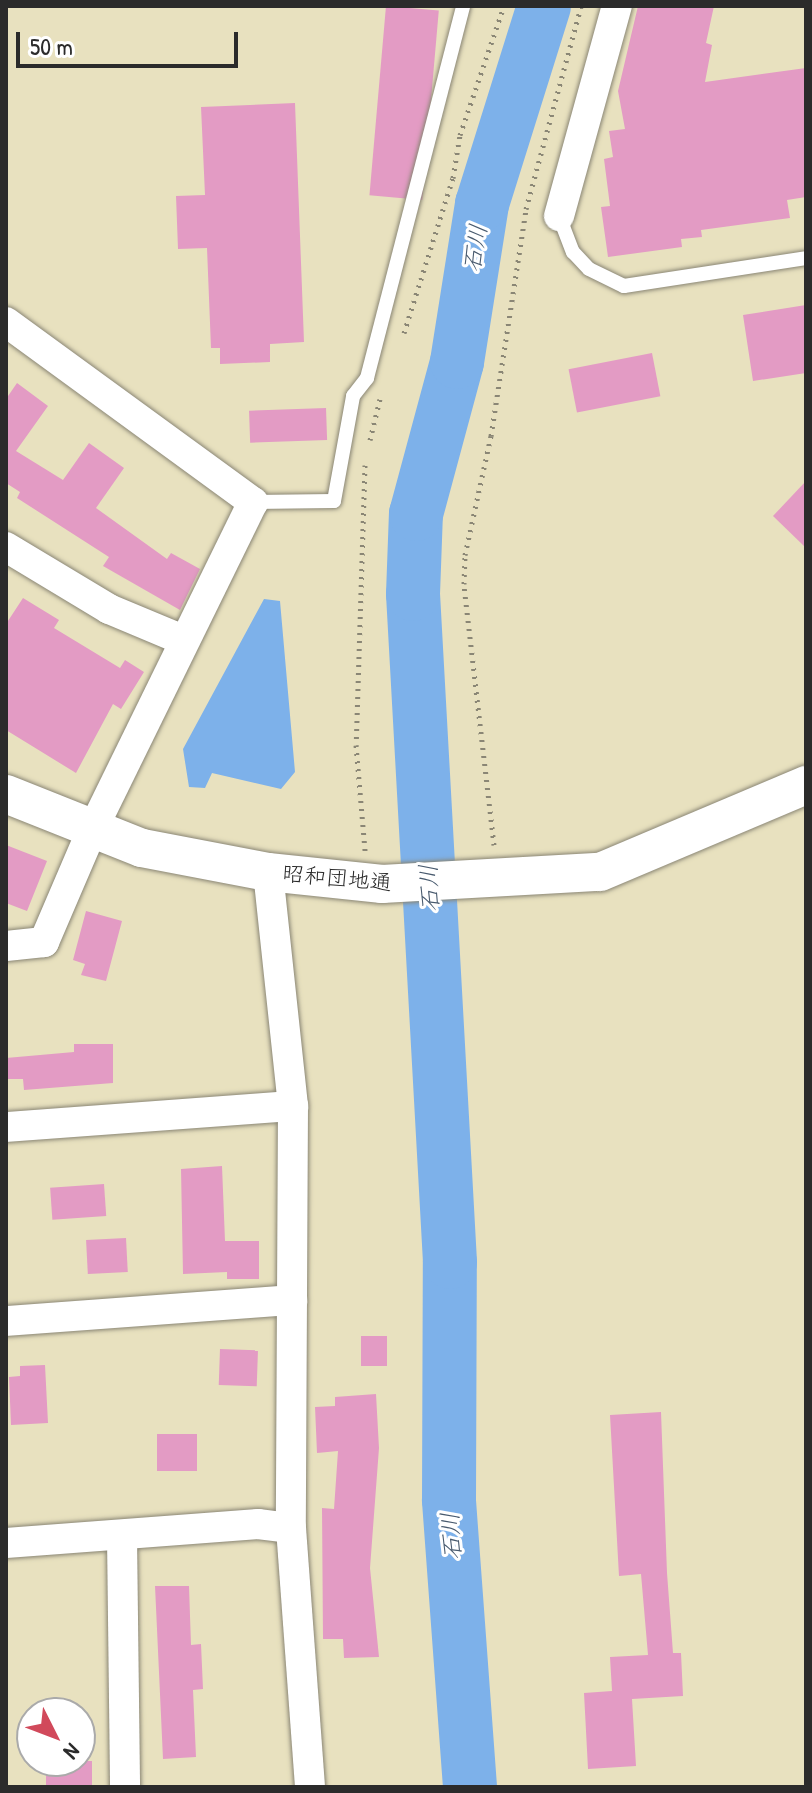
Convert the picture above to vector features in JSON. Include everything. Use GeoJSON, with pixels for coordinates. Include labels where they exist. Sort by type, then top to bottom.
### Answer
{"type":"FeatureCollection","features":[{"type":"Feature","properties":{"kind":"street"},"geometry":{"type":"LineString","coordinates":[[559,216],[617,6]]}},
{"type":"Feature","properties":{"kind":"street"},"geometry":{"type":"LineString","coordinates":[[6,322],[253,502],[92,830],[44,942],[6,946]]}},
{"type":"Feature","properties":{"kind":"street"},"geometry":{"type":"LineString","coordinates":[[6,547],[109,609],[183,640]]}},
{"type":"Feature","properties":{"kind":"street","name":"昭和団地通"},"geometry":{"type":"LineString","coordinates":[[6,794],[142,848],[268,872],[374,868],[485,882],[600,872],[806,785]]}},
{"type":"Feature","properties":{"kind":"street"},"geometry":{"type":"LineString","coordinates":[[268,872],[293,1106],[291,1528],[310,1787]]}},
{"type":"Feature","properties":{"kind":"street"},"geometry":{"type":"LineString","coordinates":[[6,1127],[293,1106]]}},
{"type":"Feature","properties":{"kind":"street"},"geometry":{"type":"LineString","coordinates":[[6,1321],[292,1300]]}},
{"type":"Feature","properties":{"kind":"street"},"geometry":{"type":"LineString","coordinates":[[6,1543],[258,1524],[291,1528]]}},
{"type":"Feature","properties":{"kind":"street"},"geometry":{"type":"LineString","coordinates":[[122,1536],[125,1787]]}},
{"type":"Feature","properties":{"kind":"lane"},"geometry":{"type":"LineString","coordinates":[[253,502],[334,501],[353,396],[367,378],[463,6]]}},
{"type":"Feature","properties":{"kind":"lane"},"geometry":{"type":"LineString","coordinates":[[559,216],[581,261],[624,286],[806,258]]}},
{"type":"Feature","properties":{"kind":"path"},"geometry":{"type":"LineString","coordinates":[[402,339],[453,178],[460,135],[504,6]]}},
{"type":"Feature","properties":{"kind":"path"},"geometry":{"type":"LineString","coordinates":[[494,845],[464,584],[465,555],[491,436],[526,209],[581,6]]}},
{"type":"Feature","properties":{"kind":"path"},"geometry":{"type":"LineString","coordinates":[[374,868],[356,745],[360,521],[366,456],[383,392]]}},
{"type":"Feature","properties":{"kind":"water"},"geometry":{"type":"Polygon","coordinates":[[[264,599],[280,601],[295,772],[281,789],[212,773],[205,788],[189,787],[183,749],[264,599]]]}},
{"type":"Feature","properties":{"kind":"building"},"geometry":{"type":"Polygon","coordinates":[[[386,6],[439,11],[422,200],[369,195],[386,6]]]}},
{"type":"Feature","properties":{"kind":"building"},"geometry":{"type":"Polygon","coordinates":[[[638,6],[714,6],[706,43],[712,45],[705,82],[806,68],[806,197],[787,200],[790,218],[701,230],[702,237],[681,239],[682,247],[608,257],[601,207],[610,206],[604,159],[613,157],[609,131],[625,129],[618,91],[638,6]]]}},
{"type":"Feature","properties":{"kind":"building"},"geometry":{"type":"Polygon","coordinates":[[[295,103],[304,342],[270,344],[270,362],[220,364],[220,348],[211,348],[207,248],[178,249],[176,196],[205,195],[201,107],[295,103]]]}},
{"type":"Feature","properties":{"kind":"building"},"geometry":{"type":"Polygon","coordinates":[[[806,305],[806,373],[753,381],[743,315],[806,305]]]}},
{"type":"Feature","properties":{"kind":"building"},"geometry":{"type":"Polygon","coordinates":[[[652,353],[660,396],[577,412],[569,369],[652,353]]]}},
{"type":"Feature","properties":{"kind":"building"},"geometry":{"type":"Polygon","coordinates":[[[17,383],[48,406],[16,451],[63,480],[89,443],[124,468],[96,508],[167,559],[171,553],[200,569],[180,610],[103,566],[109,557],[17,498],[20,492],[6,483],[6,399],[17,383]]]}},
{"type":"Feature","properties":{"kind":"building"},"geometry":{"type":"Polygon","coordinates":[[[326,408],[327,440],[250,443],[249,411],[326,408]]]}},
{"type":"Feature","properties":{"kind":"building"},"geometry":{"type":"Polygon","coordinates":[[[806,481],[806,548],[773,516],[806,481]]]}},
{"type":"Feature","properties":{"kind":"building"},"geometry":{"type":"Polygon","coordinates":[[[23,598],[59,620],[54,628],[120,668],[125,660],[144,672],[121,709],[113,704],[76,773],[6,730],[6,624],[23,598]]]}},
{"type":"Feature","properties":{"kind":"building"},"geometry":{"type":"Polygon","coordinates":[[[6,845],[47,861],[27,911],[6,903],[6,845]]]}},
{"type":"Feature","properties":{"kind":"building"},"geometry":{"type":"Polygon","coordinates":[[[86,911],[122,921],[106,981],[81,975],[85,964],[73,960],[86,911]]]}},
{"type":"Feature","properties":{"kind":"building"},"geometry":{"type":"Polygon","coordinates":[[[74,1044],[113,1044],[113,1083],[24,1090],[23,1079],[6,1079],[6,1058],[74,1052],[74,1044]]]}},
{"type":"Feature","properties":{"kind":"building"},"geometry":{"type":"Polygon","coordinates":[[[222,1166],[225,1241],[259,1241],[259,1279],[227,1279],[227,1272],[183,1274],[181,1169],[222,1166]]]}},
{"type":"Feature","properties":{"kind":"building"},"geometry":{"type":"Polygon","coordinates":[[[104,1184],[106,1216],[52,1220],[50,1188],[104,1184]]]}},
{"type":"Feature","properties":{"kind":"building"},"geometry":{"type":"Polygon","coordinates":[[[126,1238],[128,1272],[88,1274],[86,1240],[126,1238]]]}},
{"type":"Feature","properties":{"kind":"building"},"geometry":{"type":"Polygon","coordinates":[[[361,1336],[387,1336],[387,1366],[361,1366],[361,1336]]]}},
{"type":"Feature","properties":{"kind":"building"},"geometry":{"type":"Polygon","coordinates":[[[220,1349],[258,1350],[257,1386],[219,1385],[220,1349]]]}},
{"type":"Feature","properties":{"kind":"building"},"geometry":{"type":"Polygon","coordinates":[[[45,1365],[48,1423],[11,1425],[9,1377],[20,1376],[20,1366],[45,1365]]]}},
{"type":"Feature","properties":{"kind":"building"},"geometry":{"type":"Polygon","coordinates":[[[376,1394],[379,1448],[370,1568],[379,1657],[344,1658],[343,1639],[323,1639],[322,1508],[334,1509],[338,1451],[317,1453],[315,1407],[335,1406],[335,1397],[376,1394]]]}},
{"type":"Feature","properties":{"kind":"building"},"geometry":{"type":"Polygon","coordinates":[[[661,1412],[673,1653],[681,1653],[683,1696],[632,1699],[636,1766],[588,1769],[584,1693],[612,1691],[610,1657],[648,1655],[641,1574],[619,1576],[610,1415],[661,1412]]]}},
{"type":"Feature","properties":{"kind":"building"},"geometry":{"type":"Polygon","coordinates":[[[157,1434],[197,1434],[197,1471],[157,1471],[157,1434]]]}},
{"type":"Feature","properties":{"kind":"building"},"geometry":{"type":"Polygon","coordinates":[[[155,1586],[189,1586],[191,1645],[201,1644],[203,1689],[193,1690],[196,1757],[163,1759],[155,1586]]]}},
{"type":"Feature","properties":{"kind":"building"},"geometry":{"type":"Polygon","coordinates":[[[46,1777],[92,1777],[92,1787],[46,1787],[46,1777]]]}},
{"type":"Feature","properties":{"kind":"waterway","name":"石川"},"geometry":{"type":"LineString","coordinates":[[470,1787],[449,1500],[450,1262],[413,594],[416,514],[457,362],[482,204],[544,6]]}}]}
